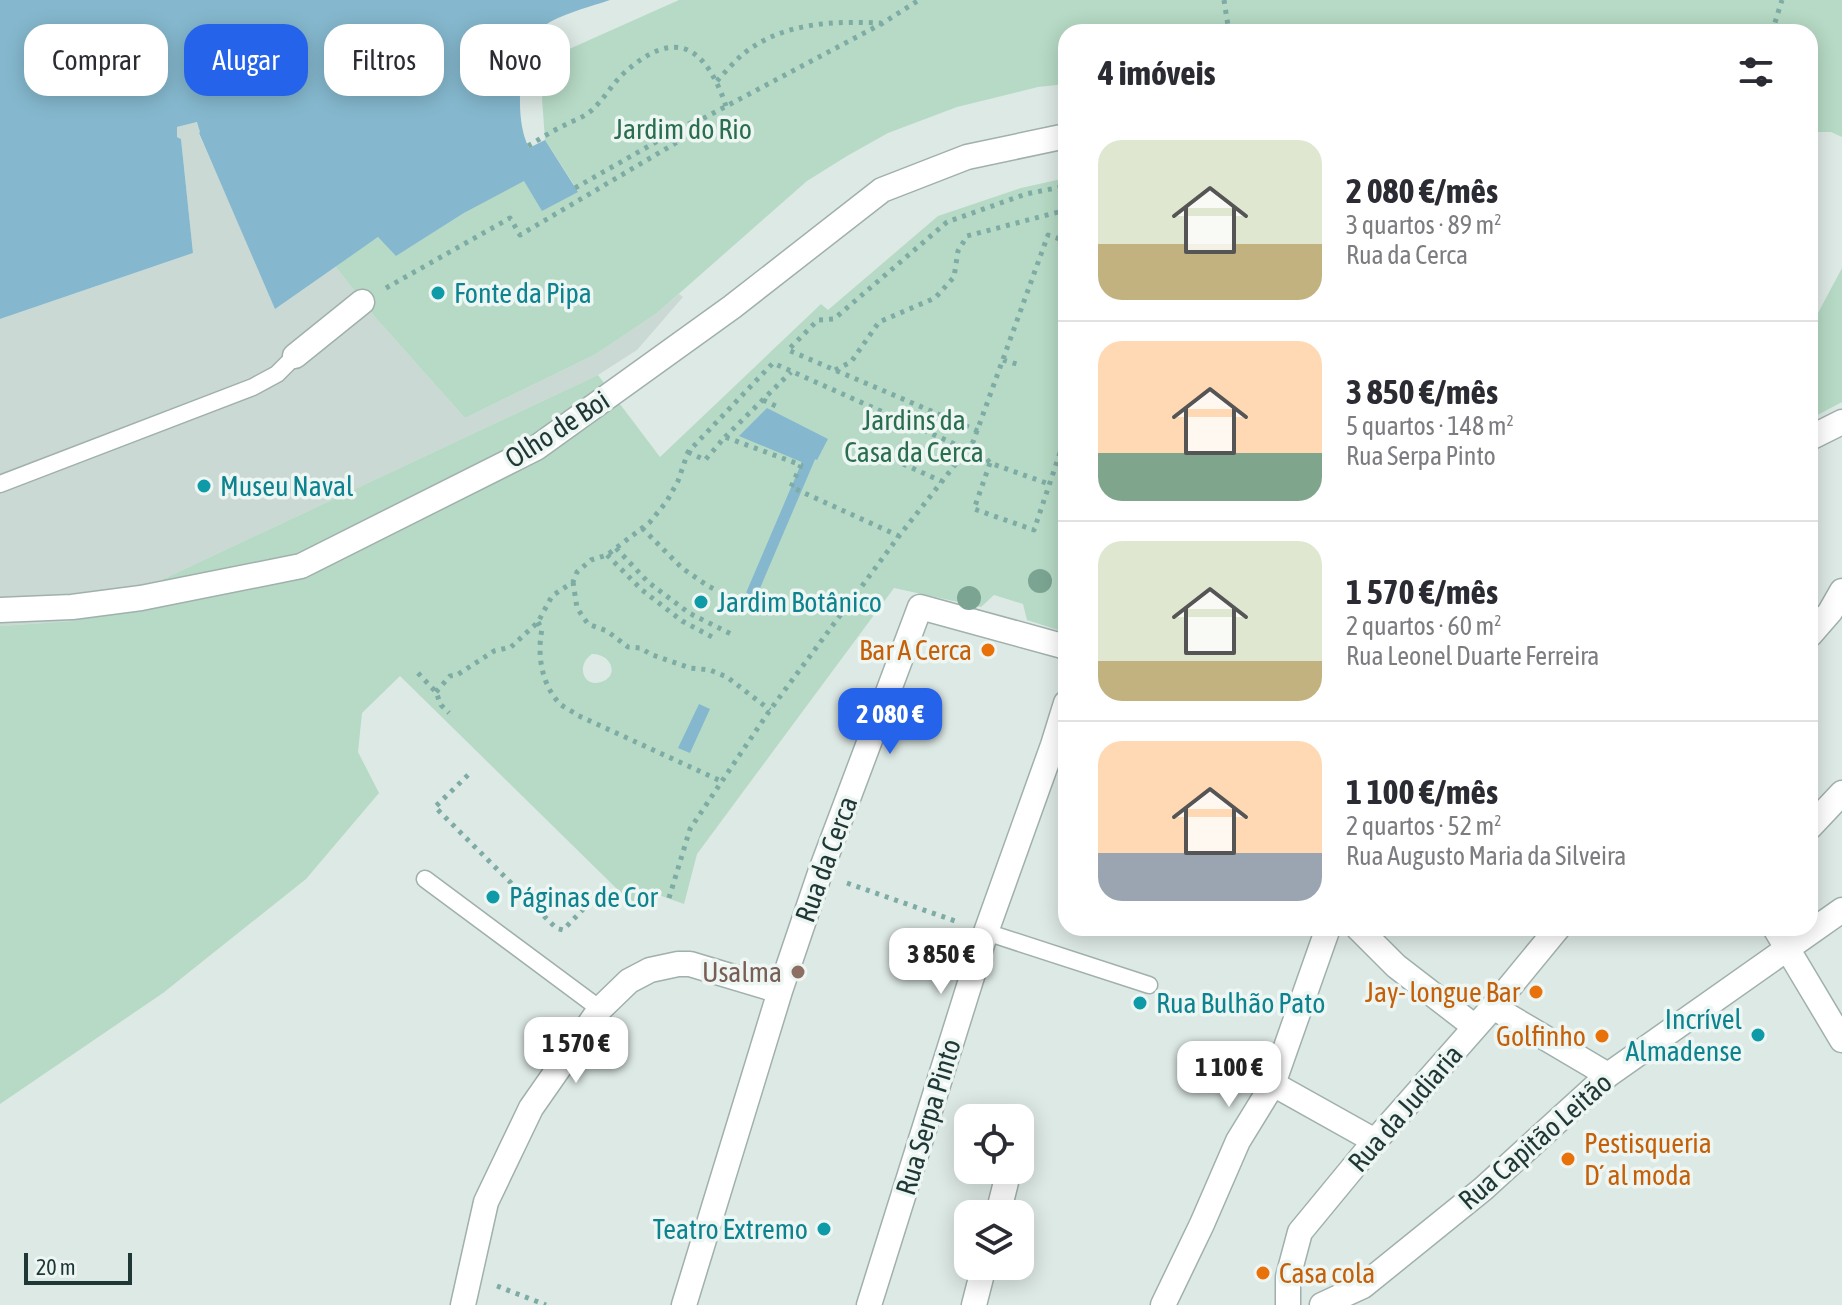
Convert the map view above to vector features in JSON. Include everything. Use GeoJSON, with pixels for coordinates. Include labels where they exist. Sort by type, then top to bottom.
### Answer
{"type":"FeatureCollection","features":[{"type":"Feature","properties":{"kind":"street","name":"Olho de Boi"},"geometry":{"type":"LineString","coordinates":[[0,610],[72,607],[141,598],[301,566],[536,448],[732,307],[882,190],[967,157],[1058,138]]}},
{"type":"Feature","properties":{"kind":"street"},"geometry":{"type":"LineString","coordinates":[[295,356],[362,302]]}},
{"type":"Feature","properties":{"kind":"street"},"geometry":{"type":"LineString","coordinates":[[1818,434],[1842,422]]}},
{"type":"Feature","properties":{"kind":"street"},"geometry":{"type":"LineString","coordinates":[[1818,626],[1842,591]]}},
{"type":"Feature","properties":{"kind":"street","name":"Rua da Cerca"},"geometry":{"type":"LineString","coordinates":[[684,1305],[780,991],[820,873],[920,607],[1058,645]]}},
{"type":"Feature","properties":{"kind":"street","name":"Rua Serpa Pinto"},"geometry":{"type":"LineString","coordinates":[[869,1305],[986,932],[1058,728]]}},
{"type":"Feature","properties":{"kind":"street"},"geometry":{"type":"LineString","coordinates":[[1818,818],[1842,793]]}},
{"type":"Feature","properties":{"kind":"street","name":"Rua Capitão Leitão"},"geometry":{"type":"LineString","coordinates":[[1818,928],[1842,910]]}},
{"type":"Feature","properties":{"kind":"street"},"geometry":{"type":"LineString","coordinates":[[1163,1305],[1238,1141],[1273,1084],[1325,936]]}},
{"type":"Feature","properties":{"kind":"street"},"geometry":{"type":"LineString","coordinates":[[1366,936],[1396,966],[1475,1027]]}},
{"type":"Feature","properties":{"kind":"street","name":"Rua da Judiaria"},"geometry":{"type":"LineString","coordinates":[[1288,1305],[1288,1277],[1300,1232],[1551,936]]}},
{"type":"Feature","properties":{"kind":"street"},"geometry":{"type":"LineString","coordinates":[[1780,936],[1842,1040]]}},
{"type":"Feature","properties":{"kind":"street","name":"Rua Capitão Leitão"},"geometry":{"type":"LineString","coordinates":[[1322,1305],[1375,1277],[1483,1189],[1608,1075],[1807,936]]}},
{"type":"Feature","properties":{"kind":"street"},"geometry":{"type":"LineString","coordinates":[[463,1305],[486,1202],[531,1108],[600,1009],[638,975],[678,964],[690,964],[780,991]]}},
{"type":"Feature","properties":{"kind":"street"},"geometry":{"type":"LineString","coordinates":[[1493,1007],[1608,1075]]}},
{"type":"Feature","properties":{"kind":"street"},"geometry":{"type":"LineString","coordinates":[[1273,1084],[1375,1141]]}},
{"type":"Feature","properties":{"kind":"street"},"geometry":{"type":"LineString","coordinates":[[974,1305],[980,1280]]}},
{"type":"Feature","properties":{"kind":"lane"},"geometry":{"type":"LineString","coordinates":[[0,484],[253,387],[277,374],[295,356]]}},
{"type":"Feature","properties":{"kind":"lane"},"geometry":{"type":"LineString","coordinates":[[425,879],[600,1009]]}},
{"type":"Feature","properties":{"kind":"lane"},"geometry":{"type":"LineString","coordinates":[[986,932],[1149,985]]}},
{"type":"Feature","properties":{"kind":"path"},"geometry":{"type":"LineString","coordinates":[[575,188],[686,125],[883,23],[919,0]]}},
{"type":"Feature","properties":{"kind":"path"},"geometry":{"type":"LineString","coordinates":[[1224,0],[1228,24]]}},
{"type":"Feature","properties":{"kind":"path"},"geometry":{"type":"LineString","coordinates":[[1774,24],[1782,0]]}},
{"type":"Feature","properties":{"kind":"path"},"geometry":{"type":"LineString","coordinates":[[717,81],[742,54],[787,30],[822,23],[883,23]]}},
{"type":"Feature","properties":{"kind":"path"},"geometry":{"type":"LineString","coordinates":[[528,146],[590,112],[624,73],[662,49],[694,51],[706,62],[726,106]]}},
{"type":"Feature","properties":{"kind":"path"},"geometry":{"type":"LineString","coordinates":[[362,302],[510,218],[520,235],[674,144],[692,132],[704,118]]}},
{"type":"Feature","properties":{"kind":"path"},"geometry":{"type":"LineString","coordinates":[[978,431],[788,350],[818,320],[834,319],[947,222],[1026,194],[1058,188]]}},
{"type":"Feature","properties":{"kind":"path"},"geometry":{"type":"LineString","coordinates":[[835,370],[851,362],[879,322],[935,298],[954,277],[958,251],[967,236],[1058,212]]}},
{"type":"Feature","properties":{"kind":"path"},"geometry":{"type":"LineString","coordinates":[[669,898],[690,829],[722,781],[770,710],[973,442],[1048,235],[1058,238]]}},
{"type":"Feature","properties":{"kind":"path"},"geometry":{"type":"LineString","coordinates":[[1003,360],[1020,365]]}},
{"type":"Feature","properties":{"kind":"path"},"geometry":{"type":"LineString","coordinates":[[770,710],[727,677],[710,670],[690,668],[641,648],[628,647],[607,631],[588,624],[577,608],[573,582],[577,572],[591,560],[607,555],[650,522],[678,481],[688,452],[773,363],[967,449],[990,463],[1049,484]]}},
{"type":"Feature","properties":{"kind":"path"},"geometry":{"type":"LineString","coordinates":[[688,452],[705,460],[791,372]]}},
{"type":"Feature","properties":{"kind":"path"},"geometry":{"type":"LineString","coordinates":[[763,400],[780,408]]}},
{"type":"Feature","properties":{"kind":"path"},"geometry":{"type":"LineString","coordinates":[[725,437],[801,465],[791,487],[899,536]]}},
{"type":"Feature","properties":{"kind":"path"},"geometry":{"type":"LineString","coordinates":[[990,463],[974,509],[1034,530],[1058,458]]}},
{"type":"Feature","properties":{"kind":"path"},"geometry":{"type":"LineString","coordinates":[[903,464],[941,481]]}},
{"type":"Feature","properties":{"kind":"path"},"geometry":{"type":"LineString","coordinates":[[642,528],[682,568],[740,602]]}},
{"type":"Feature","properties":{"kind":"path"},"geometry":{"type":"LineString","coordinates":[[616,548],[648,582],[689,613],[735,636]]}},
{"type":"Feature","properties":{"kind":"path"},"geometry":{"type":"LineString","coordinates":[[607,555],[652,598],[682,621],[716,639]]}},
{"type":"Feature","properties":{"kind":"path"},"geometry":{"type":"LineString","coordinates":[[436,692],[450,676],[457,675],[494,651],[511,647],[538,622],[552,596],[573,582]]}},
{"type":"Feature","properties":{"kind":"path"},"geometry":{"type":"LineString","coordinates":[[538,622],[542,629],[540,660],[546,683],[560,704],[577,715],[722,781]]}},
{"type":"Feature","properties":{"kind":"path"},"geometry":{"type":"LineString","coordinates":[[418,673],[436,692],[441,705],[449,713]]}},
{"type":"Feature","properties":{"kind":"path"},"geometry":{"type":"LineString","coordinates":[[468,775],[435,807],[556,928],[563,930],[597,895],[602,899]]}},
{"type":"Feature","properties":{"kind":"path"},"geometry":{"type":"LineString","coordinates":[[820,873],[986,932]]}},
{"type":"Feature","properties":{"kind":"path"},"geometry":{"type":"LineString","coordinates":[[470,1276],[546,1305]]}},
{"type":"Feature","properties":{"kind":"shaded area"},"geometry":{"type":"Polygon","coordinates":[[[198,122],[199,134],[276,308],[335,266],[375,317],[465,418],[596,354],[657,313],[679,294],[683,297],[637,350],[598,375],[74,621],[0,626],[0,319],[193,253],[181,139],[177,137],[177,127],[198,122]]]}},
{"type":"Feature","properties":{"kind":"green space","name":"Jardim do Rio"},"geometry":{"type":"Polygon","coordinates":[[[679,0],[1842,0],[1842,137],[1831,132],[1818,132],[1818,24],[1058,24],[1058,85],[957,107],[888,133],[847,156],[807,181],[657,313],[596,354],[465,418],[375,317],[335,266],[378,237],[397,255],[524,180],[578,191],[545,140],[542,98],[570,96],[570,49],[679,0]]]}},
{"type":"Feature","properties":{"kind":"green space","name":"Jardins da Casa da Cerca"},"geometry":{"type":"Polygon","coordinates":[[[1058,180],[1058,630],[1027,620],[1023,604],[994,595],[981,607],[894,588],[697,854],[684,904],[656,894],[652,908],[630,900],[615,887],[400,676],[362,713],[358,752],[379,793],[306,879],[163,993],[0,1104],[0,626],[74,621],[598,375],[660,457],[821,304],[828,310],[938,216],[1021,188],[1058,180]],[[592,654],[587,659],[583,670],[586,679],[595,683],[610,676],[611,666],[605,658],[592,654]]]}},
{"type":"Feature","properties":{"kind":"green space"},"geometry":{"type":"Polygon","coordinates":[[[1842,268],[1842,402],[1818,415],[1818,313],[1842,268]]]}},
{"type":"Feature","properties":{"kind":"water"},"geometry":{"type":"Polygon","coordinates":[[[0,0],[610,0],[548,24],[460,24],[460,96],[520,96],[521,119],[529,148],[545,140],[578,192],[542,211],[524,181],[464,213],[396,256],[378,237],[275,309],[197,122],[177,127],[177,137],[181,139],[193,253],[0,319],[0,0]]]}},
{"type":"Feature","properties":{"kind":"water"},"geometry":{"type":"Polygon","coordinates":[[[767,408],[828,439],[817,460],[808,456],[804,463],[739,436],[767,408]]]}},
{"type":"Feature","properties":{"kind":"water"},"geometry":{"type":"Polygon","coordinates":[[[699,704],[710,709],[690,753],[678,748],[699,704]]]}},
{"type":"Feature","properties":{"kind":"waterway"},"geometry":{"type":"LineString","coordinates":[[752,593],[810,457]]}},
{"type":"Feature","properties":{"kind":"place","name":"Fonte da Pipa"},"geometry":{"type":"Point","coordinates":[438,293]}},
{"type":"Feature","properties":{"kind":"place","name":"Museu Naval"},"geometry":{"type":"Point","coordinates":[204,486]}},
{"type":"Feature","properties":{"kind":"place","name":"Jardim Botânico"},"geometry":{"type":"Point","coordinates":[701,602]}},
{"type":"Feature","properties":{"kind":"place","name":"Bar A Cerca"},"geometry":{"type":"Point","coordinates":[988,650]}},
{"type":"Feature","properties":{"kind":"place","name":"Páginas de Cor"},"geometry":{"type":"Point","coordinates":[493,897]}},
{"type":"Feature","properties":{"kind":"place","name":"Usalma"},"geometry":{"type":"Point","coordinates":[798,972]}},
{"type":"Feature","properties":{"kind":"place","name":"Jay- longue Bar"},"geometry":{"type":"Point","coordinates":[1536,992]}},
{"type":"Feature","properties":{"kind":"place","name":"Rua Bulhão Pato"},"geometry":{"type":"Point","coordinates":[1140,1003]}},
{"type":"Feature","properties":{"kind":"place","name":"Incrível Almadense"},"geometry":{"type":"Point","coordinates":[1758,1035]}},
{"type":"Feature","properties":{"kind":"place","name":"Golfinho"},"geometry":{"type":"Point","coordinates":[1602,1036]}},
{"type":"Feature","properties":{"kind":"place","name":"Pestisqueria D´ al moda"},"geometry":{"type":"Point","coordinates":[1568,1159]}},
{"type":"Feature","properties":{"kind":"place","name":"Teatro Extremo"},"geometry":{"type":"Point","coordinates":[824,1229]}},
{"type":"Feature","properties":{"kind":"place","name":"Casa cola"},"geometry":{"type":"Point","coordinates":[1263,1273]}}]}
